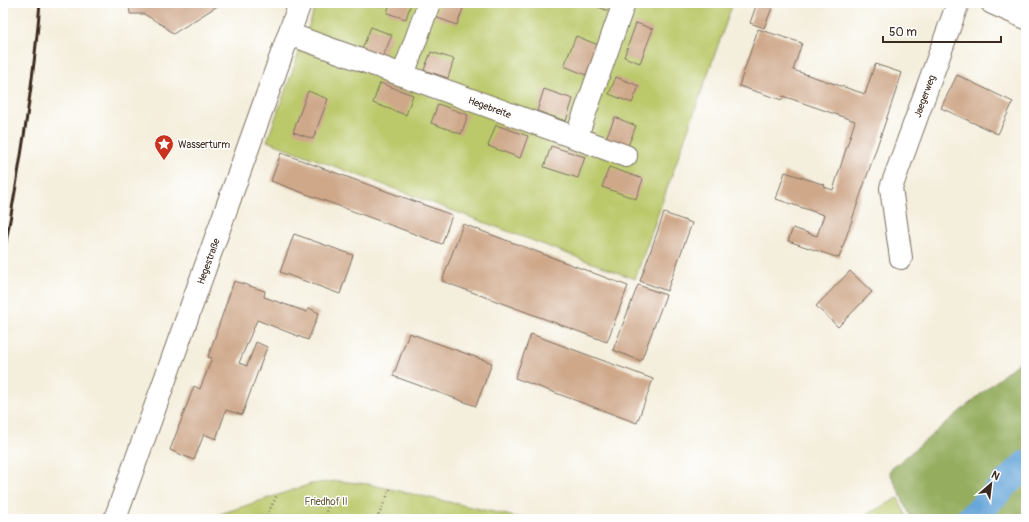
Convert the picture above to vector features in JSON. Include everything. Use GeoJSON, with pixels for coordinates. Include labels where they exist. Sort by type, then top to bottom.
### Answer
{"type":"FeatureCollection","features":[{"type":"Feature","properties":{"kind":"street","name":"Hegestraße"},"geometry":{"type":"LineString","coordinates":[[115,519],[300,3]]}},
{"type":"Feature","properties":{"kind":"street"},"geometry":{"type":"LineString","coordinates":[[403,75],[429,3]]}},
{"type":"Feature","properties":{"kind":"street"},"geometry":{"type":"LineString","coordinates":[[576,138],[624,3]]}},
{"type":"Feature","properties":{"kind":"street","name":"Jaegerweg"},"geometry":{"type":"LineString","coordinates":[[901,258],[891,188],[958,3]]}},
{"type":"Feature","properties":{"kind":"street"},"geometry":{"type":"LineString","coordinates":[[992,3],[1026,18]]}},
{"type":"Feature","properties":{"kind":"street","name":"Hegebreite"},"geometry":{"type":"LineString","coordinates":[[289,34],[626,156]]}},
{"type":"Feature","properties":{"kind":"path"},"geometry":{"type":"LineString","coordinates":[[377,519],[390,489]]}},
{"type":"Feature","properties":{"kind":"path"},"geometry":{"type":"LineString","coordinates":[[265,519],[276,495]]}},
{"type":"Feature","properties":{"kind":"path"},"geometry":{"type":"LineString","coordinates":[[322,519],[328,506]]}},
{"type":"Feature","properties":{"kind":"green space"},"geometry":{"type":"Polygon","coordinates":[[[317,3],[733,3],[635,279],[267,141],[317,3]]]}},
{"type":"Feature","properties":{"kind":"green space"},"geometry":{"type":"Polygon","coordinates":[[[1026,356],[1026,519],[912,519],[889,471],[1026,356]]]}},
{"type":"Feature","properties":{"kind":"green space","name":"Friedhof II"},"geometry":{"type":"Polygon","coordinates":[[[337,481],[368,484],[525,519],[205,519],[311,484],[337,481]]]}},
{"type":"Feature","properties":{"kind":"green space"},"geometry":{"type":"Polygon","coordinates":[[[898,498],[908,519],[858,519],[898,498]]]}},
{"type":"Feature","properties":{"kind":"building"},"geometry":{"type":"Polygon","coordinates":[[[129,3],[222,3],[173,34],[164,26],[144,14],[130,14],[129,3]]]}},
{"type":"Feature","properties":{"kind":"building"},"geometry":{"type":"Polygon","coordinates":[[[390,3],[411,3],[406,19],[387,13],[390,3]]]}},
{"type":"Feature","properties":{"kind":"building"},"geometry":{"type":"Polygon","coordinates":[[[440,3],[465,3],[457,25],[435,17],[440,3]]]}},
{"type":"Feature","properties":{"kind":"building"},"geometry":{"type":"Polygon","coordinates":[[[588,3],[614,3],[611,12],[588,3]]]}},
{"type":"Feature","properties":{"kind":"building"},"geometry":{"type":"Polygon","coordinates":[[[757,3],[772,8],[764,28],[750,23],[757,3]]]}},
{"type":"Feature","properties":{"kind":"building"},"geometry":{"type":"Polygon","coordinates":[[[636,23],[653,29],[640,63],[624,57],[636,23]]]}},
{"type":"Feature","properties":{"kind":"building"},"geometry":{"type":"Polygon","coordinates":[[[371,27],[392,35],[383,57],[362,49],[371,27]]]}},
{"type":"Feature","properties":{"kind":"building"},"geometry":{"type":"Polygon","coordinates":[[[758,29],[802,43],[793,70],[865,94],[875,64],[902,73],[839,258],[788,241],[793,228],[817,236],[824,215],[776,199],[785,172],[825,185],[824,187],[833,190],[855,121],[783,96],[782,100],[739,86],[758,29]]]}},
{"type":"Feature","properties":{"kind":"building"},"geometry":{"type":"Polygon","coordinates":[[[576,36],[598,45],[586,75],[564,66],[576,36]]]}},
{"type":"Feature","properties":{"kind":"building"},"geometry":{"type":"Polygon","coordinates":[[[431,52],[454,59],[448,78],[424,70],[431,52]]]}},
{"type":"Feature","properties":{"kind":"building"},"geometry":{"type":"Polygon","coordinates":[[[957,75],[1013,102],[998,134],[941,108],[957,75]]]}},
{"type":"Feature","properties":{"kind":"building"},"geometry":{"type":"Polygon","coordinates":[[[616,77],[639,86],[632,103],[609,94],[616,77]]]}},
{"type":"Feature","properties":{"kind":"building"},"geometry":{"type":"Polygon","coordinates":[[[380,83],[413,95],[406,115],[373,103],[380,83]]]}},
{"type":"Feature","properties":{"kind":"building"},"geometry":{"type":"Polygon","coordinates":[[[544,89],[573,99],[566,121],[537,111],[544,89]]]}},
{"type":"Feature","properties":{"kind":"building"},"geometry":{"type":"Polygon","coordinates":[[[308,91],[328,99],[313,139],[293,132],[308,91]]]}},
{"type":"Feature","properties":{"kind":"building"},"geometry":{"type":"Polygon","coordinates":[[[438,104],[468,115],[461,134],[431,123],[438,104]]]}},
{"type":"Feature","properties":{"kind":"building"},"geometry":{"type":"Polygon","coordinates":[[[615,117],[636,126],[628,146],[606,138],[615,117]]]}},
{"type":"Feature","properties":{"kind":"building"},"geometry":{"type":"Polygon","coordinates":[[[496,125],[528,136],[520,158],[488,146],[496,125]]]}},
{"type":"Feature","properties":{"kind":"building"},"geometry":{"type":"Polygon","coordinates":[[[551,146],[585,157],[578,178],[544,167],[551,146]]]}},
{"type":"Feature","properties":{"kind":"building"},"geometry":{"type":"Polygon","coordinates":[[[281,153],[452,215],[442,244],[271,181],[281,153]]]}},
{"type":"Feature","properties":{"kind":"building"},"geometry":{"type":"Polygon","coordinates":[[[609,167],[643,179],[636,199],[602,187],[609,167]]]}},
{"type":"Feature","properties":{"kind":"building"},"geometry":{"type":"Polygon","coordinates":[[[664,213],[692,223],[667,291],[640,281],[664,213]]]}},
{"type":"Feature","properties":{"kind":"building"},"geometry":{"type":"Polygon","coordinates":[[[463,224],[628,286],[607,342],[442,281],[463,224]]]}},
{"type":"Feature","properties":{"kind":"building"},"geometry":{"type":"Polygon","coordinates":[[[294,234],[353,255],[340,294],[280,272],[294,234]]]}},
{"type":"Feature","properties":{"kind":"building"},"geometry":{"type":"Polygon","coordinates":[[[850,271],[872,292],[838,327],[816,306],[850,271]]]}},
{"type":"Feature","properties":{"kind":"building"},"geometry":{"type":"Polygon","coordinates":[[[234,281],[265,291],[264,297],[307,312],[309,308],[319,313],[308,340],[257,320],[239,363],[247,366],[256,342],[267,347],[242,415],[226,410],[216,439],[204,434],[194,460],[170,450],[194,386],[200,389],[212,358],[208,357],[234,281]]]}},
{"type":"Feature","properties":{"kind":"building"},"geometry":{"type":"Polygon","coordinates":[[[638,285],[666,295],[641,361],[613,350],[638,285]]]}},
{"type":"Feature","properties":{"kind":"building"},"geometry":{"type":"Polygon","coordinates":[[[409,333],[492,363],[476,406],[393,376],[409,333]]]}},
{"type":"Feature","properties":{"kind":"building"},"geometry":{"type":"Polygon","coordinates":[[[531,334],[653,379],[637,423],[515,378],[531,334]]]}},
{"type":"Feature","properties":{"kind":"waterway"},"geometry":{"type":"LineString","coordinates":[[970,519],[1026,464]]}},
{"type":"Feature","properties":{"kind":"railway"},"geometry":{"type":"LineString","coordinates":[[3,258],[25,131],[34,67],[40,3]]}},
{"type":"Feature","properties":{"kind":"place","name":"Wasserturm"},"geometry":{"type":"Point","coordinates":[164,161]}}]}
